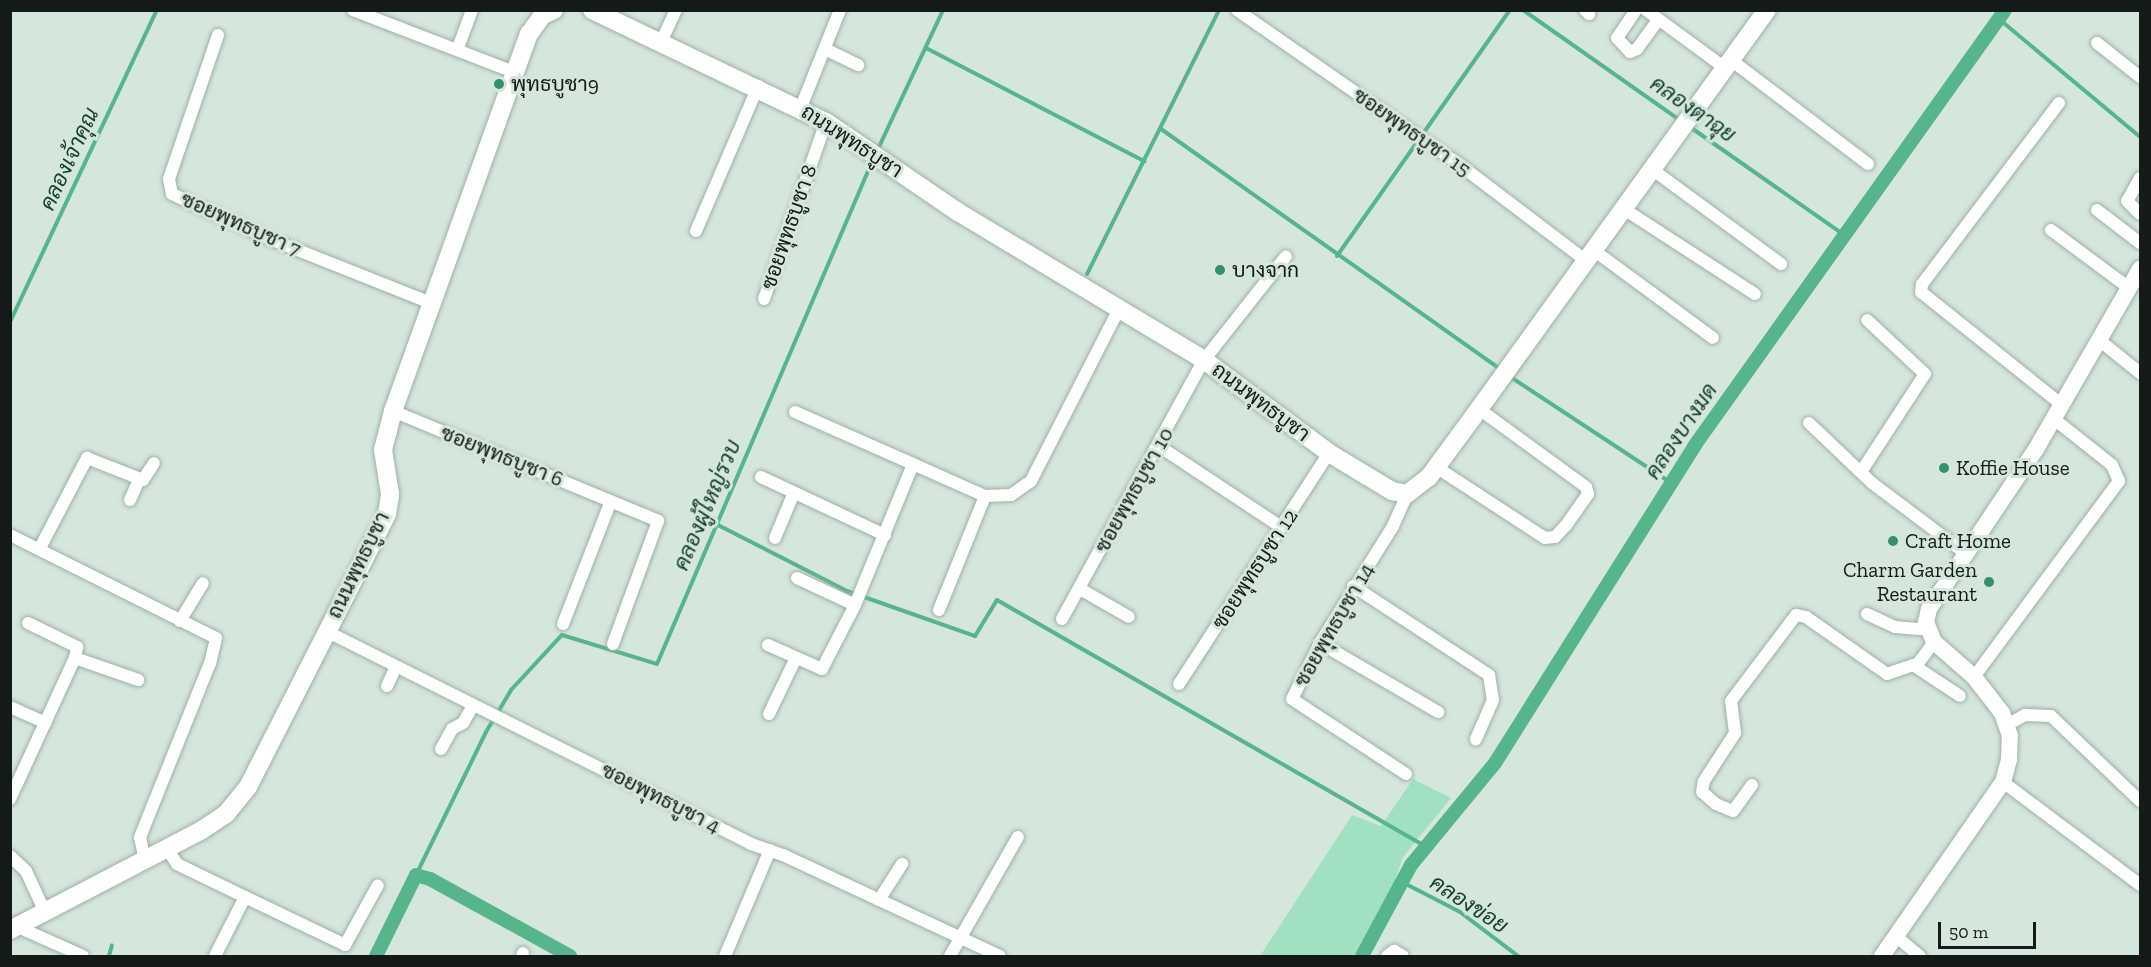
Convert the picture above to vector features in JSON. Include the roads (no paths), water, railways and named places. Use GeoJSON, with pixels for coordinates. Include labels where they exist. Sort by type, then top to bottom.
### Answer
{"type":"FeatureCollection","features":[{"type":"Feature","properties":{"kind":"main road","name":"ถนนพุทธบูชา"},"geometry":{"type":"LineString","coordinates":[[592,10],[801,107],[886,159],[958,212],[1204,360],[1329,453],[1392,491],[1407,494]]}},
{"type":"Feature","properties":{"kind":"main road"},"geometry":{"type":"LineString","coordinates":[[1407,494],[1436,467],[1588,254],[1679,135],[1767,10]]}},
{"type":"Feature","properties":{"kind":"main road","name":"ถนนพุทธบูชา"},"geometry":{"type":"LineString","coordinates":[[14,928],[167,849],[226,814],[248,787],[387,514],[390,494],[383,450],[393,411],[514,72],[529,34],[547,12]]}},
{"type":"Feature","properties":{"kind":"street"},"geometry":{"type":"LineString","coordinates":[[353,10],[458,48],[514,72]]}},
{"type":"Feature","properties":{"kind":"street"},"geometry":{"type":"LineString","coordinates":[[458,48],[472,10]]}},
{"type":"Feature","properties":{"kind":"street"},"geometry":{"type":"LineString","coordinates":[[661,42],[676,10]]}},
{"type":"Feature","properties":{"kind":"street"},"geometry":{"type":"LineString","coordinates":[[801,107],[840,10]]}},
{"type":"Feature","properties":{"kind":"street","name":"ซอยพุทธบูชา 15"},"geometry":{"type":"LineString","coordinates":[[1237,10],[1713,338]]}},
{"type":"Feature","properties":{"kind":"street"},"geometry":{"type":"LineString","coordinates":[[1636,10],[1617,38],[1630,52],[1637,49],[1658,20]]}},
{"type":"Feature","properties":{"kind":"street"},"geometry":{"type":"LineString","coordinates":[[1646,10],[1728,64],[1868,164]]}},
{"type":"Feature","properties":{"kind":"street","name":"ซอยพุทธบูชา 7"},"geometry":{"type":"LineString","coordinates":[[218,35],[169,179],[172,194],[270,239],[433,304]]}},
{"type":"Feature","properties":{"kind":"street"},"geometry":{"type":"LineString","coordinates":[[2097,43],[2140,76]]}},
{"type":"Feature","properties":{"kind":"street"},"geometry":{"type":"LineString","coordinates":[[825,49],[858,65]]}},
{"type":"Feature","properties":{"kind":"street"},"geometry":{"type":"LineString","coordinates":[[696,231],[758,86]]}},
{"type":"Feature","properties":{"kind":"street"},"geometry":{"type":"LineString","coordinates":[[1974,677],[2119,482],[2112,465],[2058,412],[1921,292],[1922,284],[2060,103]]}},
{"type":"Feature","properties":{"kind":"street","name":"ซอยพุทธบูชา 8"},"geometry":{"type":"LineString","coordinates":[[764,299],[826,122]]}},
{"type":"Feature","properties":{"kind":"street"},"geometry":{"type":"LineString","coordinates":[[1653,170],[1781,264]]}},
{"type":"Feature","properties":{"kind":"street"},"geometry":{"type":"LineString","coordinates":[[2140,178],[2127,201],[2140,214]]}},
{"type":"Feature","properties":{"kind":"street"},"geometry":{"type":"LineString","coordinates":[[1624,209],[1755,294]]}},
{"type":"Feature","properties":{"kind":"street"},"geometry":{"type":"LineString","coordinates":[[2097,210],[2140,243]]}},
{"type":"Feature","properties":{"kind":"street"},"geometry":{"type":"LineString","coordinates":[[2051,230],[2129,288]]}},
{"type":"Feature","properties":{"kind":"street","name":"ซอยพุทธบูชา 10"},"geometry":{"type":"LineString","coordinates":[[1062,619],[1159,446],[1204,360],[1286,256]]}},
{"type":"Feature","properties":{"kind":"street"},"geometry":{"type":"LineString","coordinates":[[1752,785],[1736,809],[1729,812],[1702,792],[1704,781],[1735,733],[1731,701],[1791,617],[1806,617],[1887,674],[1916,666],[1931,636],[1929,609],[2058,412],[2140,269]]}},
{"type":"Feature","properties":{"kind":"street"},"geometry":{"type":"LineString","coordinates":[[795,412],[986,496],[1011,495],[1031,481],[1119,309]]}},
{"type":"Feature","properties":{"kind":"street"},"geometry":{"type":"LineString","coordinates":[[1861,472],[1925,374],[1867,320]]}},
{"type":"Feature","properties":{"kind":"street"},"geometry":{"type":"LineString","coordinates":[[2099,340],[2140,373]]}},
{"type":"Feature","properties":{"kind":"street"},"geometry":{"type":"LineString","coordinates":[[1436,467],[1545,538],[1555,537],[1567,524],[1588,494],[1586,487],[1479,409]]}},
{"type":"Feature","properties":{"kind":"street","name":"ซอยพุทธบูชา 6"},"geometry":{"type":"LineString","coordinates":[[393,411],[659,523],[613,644]]}},
{"type":"Feature","properties":{"kind":"street"},"geometry":{"type":"LineString","coordinates":[[1809,423],[1861,472],[1965,553]]}},
{"type":"Feature","properties":{"kind":"street"},"geometry":{"type":"LineString","coordinates":[[1159,446],[1281,527]]}},
{"type":"Feature","properties":{"kind":"street","name":"ซอยพุทธบูชา 12"},"geometry":{"type":"LineString","coordinates":[[1179,684],[1329,453]]}},
{"type":"Feature","properties":{"kind":"street"},"geometry":{"type":"LineString","coordinates":[[40,548],[88,457],[139,480],[144,480],[154,463]]}},
{"type":"Feature","properties":{"kind":"street"},"geometry":{"type":"LineString","coordinates":[[768,645],[795,660],[822,669],[855,605],[913,464]]}},
{"type":"Feature","properties":{"kind":"street"},"geometry":{"type":"LineString","coordinates":[[761,477],[793,495],[885,535]]}},
{"type":"Feature","properties":{"kind":"street"},"geometry":{"type":"LineString","coordinates":[[130,500],[139,480]]}},
{"type":"Feature","properties":{"kind":"street","name":"ซอยพุทธบูชา 14"},"geometry":{"type":"LineString","coordinates":[[1406,774],[1293,702],[1320,643],[1353,586],[1393,526],[1407,494]]}},
{"type":"Feature","properties":{"kind":"street"},"geometry":{"type":"LineString","coordinates":[[775,538],[793,495]]}},
{"type":"Feature","properties":{"kind":"street"},"geometry":{"type":"LineString","coordinates":[[939,610],[986,496]]}},
{"type":"Feature","properties":{"kind":"street"},"geometry":{"type":"LineString","coordinates":[[563,624],[611,501]]}},
{"type":"Feature","properties":{"kind":"street"},"geometry":{"type":"LineString","coordinates":[[10,535],[40,548],[218,642],[140,837],[145,860]]}},
{"type":"Feature","properties":{"kind":"street"},"geometry":{"type":"LineString","coordinates":[[797,578],[855,605]]}},
{"type":"Feature","properties":{"kind":"street"},"geometry":{"type":"LineString","coordinates":[[180,621],[203,583]]}},
{"type":"Feature","properties":{"kind":"street"},"geometry":{"type":"LineString","coordinates":[[1353,586],[1489,675],[1493,700],[1476,739]]}},
{"type":"Feature","properties":{"kind":"street"},"geometry":{"type":"LineString","coordinates":[[1080,589],[1129,617]]}},
{"type":"Feature","properties":{"kind":"street"},"geometry":{"type":"LineString","coordinates":[[1867,614],[1895,627],[1931,636],[1974,677],[1994,700],[2007,725],[2011,745],[2003,782],[1902,941],[1882,957]]}},
{"type":"Feature","properties":{"kind":"street"},"geometry":{"type":"LineString","coordinates":[[10,799],[75,658],[76,647],[28,623]]}},
{"type":"Feature","properties":{"kind":"street","name":"ซอยพุทธบูชา 4"},"geometry":{"type":"LineString","coordinates":[[326,631],[491,715],[770,850],[1000,957]]}},
{"type":"Feature","properties":{"kind":"street"},"geometry":{"type":"LineString","coordinates":[[1320,643],[1438,712]]}},
{"type":"Feature","properties":{"kind":"street"},"geometry":{"type":"LineString","coordinates":[[75,658],[138,680]]}},
{"type":"Feature","properties":{"kind":"street"},"geometry":{"type":"LineString","coordinates":[[769,714],[795,660]]}},
{"type":"Feature","properties":{"kind":"street"},"geometry":{"type":"LineString","coordinates":[[1916,666],[1960,696]]}},
{"type":"Feature","properties":{"kind":"street"},"geometry":{"type":"LineString","coordinates":[[387,686],[396,667]]}},
{"type":"Feature","properties":{"kind":"street"},"geometry":{"type":"LineString","coordinates":[[441,749],[452,729],[463,723],[473,706]]}},
{"type":"Feature","properties":{"kind":"street"},"geometry":{"type":"LineString","coordinates":[[10,707],[46,723]]}},
{"type":"Feature","properties":{"kind":"street"},"geometry":{"type":"LineString","coordinates":[[2007,725],[2025,715],[2051,716],[2140,801]]}},
{"type":"Feature","properties":{"kind":"street"},"geometry":{"type":"LineString","coordinates":[[2003,782],[2140,885]]}},
{"type":"Feature","properties":{"kind":"street"},"geometry":{"type":"LineString","coordinates":[[950,957],[1018,837]]}},
{"type":"Feature","properties":{"kind":"street"},"geometry":{"type":"LineString","coordinates":[[167,849],[177,864],[345,945],[378,885]]}},
{"type":"Feature","properties":{"kind":"street"},"geometry":{"type":"LineString","coordinates":[[725,957],[770,850]]}},
{"type":"Feature","properties":{"kind":"street"},"geometry":{"type":"LineString","coordinates":[[10,856],[26,871],[45,910]]}},
{"type":"Feature","properties":{"kind":"street"},"geometry":{"type":"LineString","coordinates":[[879,900],[902,864]]}},
{"type":"Feature","properties":{"kind":"street"},"geometry":{"type":"LineString","coordinates":[[215,957],[245,897]]}},
{"type":"Feature","properties":{"kind":"street"},"geometry":{"type":"LineString","coordinates":[[14,928],[83,957]]}},
{"type":"Feature","properties":{"kind":"street"},"geometry":{"type":"LineString","coordinates":[[1902,941],[1920,957]]}},
{"type":"Feature","properties":{"kind":"street"},"geometry":{"type":"LineString","coordinates":[[1387,957],[1394,951],[1403,957]]}},
{"type":"Feature","properties":{"kind":"waterway","name":"คลองเจ้าคุณ"},"geometry":{"type":"LineString","coordinates":[[10,322],[157,10]]}},
{"type":"Feature","properties":{"kind":"waterway","name":"คลองผู้ใหญ่รวบ"},"geometry":{"type":"LineString","coordinates":[[878,149],[943,10]]}},
{"type":"Feature","properties":{"kind":"waterway"},"geometry":{"type":"LineString","coordinates":[[1087,274],[1219,10]]}},
{"type":"Feature","properties":{"kind":"waterway"},"geometry":{"type":"LineString","coordinates":[[1337,256],[1510,10]]}},
{"type":"Feature","properties":{"kind":"waterway","name":"คลองตาฉุย"},"geometry":{"type":"LineString","coordinates":[[1523,10],[1681,121]]}},
{"type":"Feature","properties":{"kind":"waterway","name":"คลองบางมด"},"geometry":{"type":"LineString","coordinates":[[1362,956],[1411,865],[1495,763],[1695,445],[2005,10]]}},
{"type":"Feature","properties":{"kind":"waterway"},"geometry":{"type":"LineString","coordinates":[[1999,19],[2140,137]]}},
{"type":"Feature","properties":{"kind":"waterway"},"geometry":{"type":"LineString","coordinates":[[926,48],[1144,161]]}},
{"type":"Feature","properties":{"kind":"waterway","name":"คลองตาฉุย"},"geometry":{"type":"LineString","coordinates":[[1690,127],[1844,235]]}},
{"type":"Feature","properties":{"kind":"waterway"},"geometry":{"type":"LineString","coordinates":[[1161,129],[1501,370]]}},
{"type":"Feature","properties":{"kind":"waterway","name":"คลองผู้ใหญ่รวบ"},"geometry":{"type":"LineString","coordinates":[[416,875],[486,732],[511,690],[562,635],[657,664],[872,162]]}},
{"type":"Feature","properties":{"kind":"waterway"},"geometry":{"type":"LineString","coordinates":[[1509,376],[1671,483]]}},
{"type":"Feature","properties":{"kind":"waterway"},"geometry":{"type":"LineString","coordinates":[[716,524],[847,591],[975,636],[997,600],[1426,847]]}},
{"type":"Feature","properties":{"kind":"waterway"},"geometry":{"type":"LineString","coordinates":[[376,956],[416,875],[430,879],[570,956]]}},
{"type":"Feature","properties":{"kind":"waterway","name":"คลองข่อย"},"geometry":{"type":"LineString","coordinates":[[1402,882],[1460,912],[1518,956]]}},
{"type":"Feature","properties":{"kind":"waterway"},"geometry":{"type":"LineString","coordinates":[[109,956],[112,945]]}},
{"type":"Feature","properties":{"kind":"place","name":"พุทธบูชา9"},"geometry":{"type":"Point","coordinates":[499,84]}},
{"type":"Feature","properties":{"kind":"place","name":"บางจาก"},"geometry":{"type":"Point","coordinates":[1220,270]}},
{"type":"Feature","properties":{"kind":"place","name":"Koffie House"},"geometry":{"type":"Point","coordinates":[1944,468]}},
{"type":"Feature","properties":{"kind":"place","name":"Craft Home"},"geometry":{"type":"Point","coordinates":[1893,541]}},
{"type":"Feature","properties":{"kind":"place","name":"Charm Garden Restaurant"},"geometry":{"type":"Point","coordinates":[1989,582]}}]}
